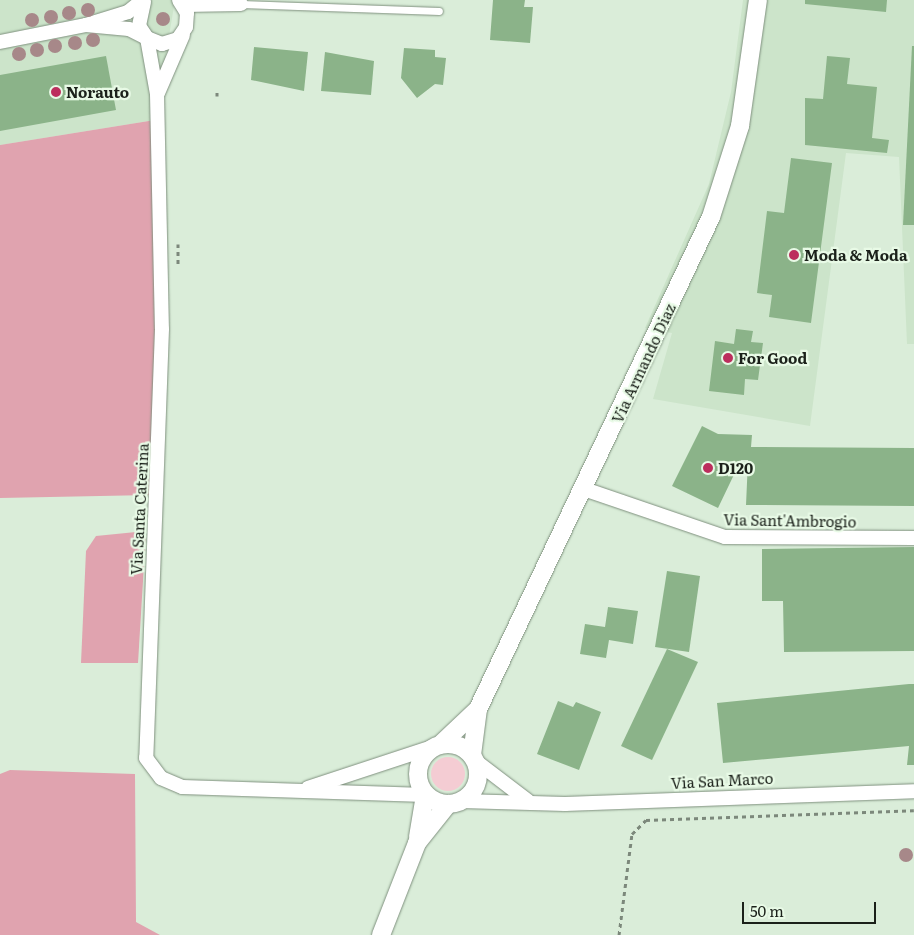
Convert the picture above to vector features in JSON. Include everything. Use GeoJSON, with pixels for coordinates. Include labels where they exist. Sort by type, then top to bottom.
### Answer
{"type":"FeatureCollection","features":[{"type":"Feature","properties":{"kind":"street","name":"Via Armando Diaz"},"geometry":{"type":"LineString","coordinates":[[417,843],[478,780],[474,758],[478,709],[584,489],[711,217],[731,162],[758,0]]}},
{"type":"Feature","properties":{"kind":"street"},"geometry":{"type":"LineString","coordinates":[[0,42],[86,25],[144,2]]}},
{"type":"Feature","properties":{"kind":"street","name":"Via Santa Caterina"},"geometry":{"type":"LineString","coordinates":[[144,2],[138,19],[147,38],[158,94],[162,319],[145,752],[161,778],[182,787],[425,795]]}},
{"type":"Feature","properties":{"kind":"street"},"geometry":{"type":"LineString","coordinates":[[181,3],[241,4]]}},
{"type":"Feature","properties":{"kind":"street","name":"Via Santa Caterina"},"geometry":{"type":"LineString","coordinates":[[158,94],[188,22],[181,3]]}},
{"type":"Feature","properties":{"kind":"street"},"geometry":{"type":"LineString","coordinates":[[86,25],[129,29],[162,44],[184,32]]}},
{"type":"Feature","properties":{"kind":"street","name":"Via Sant'Ambrogio"},"geometry":{"type":"LineString","coordinates":[[584,489],[725,537],[914,538]]}},
{"type":"Feature","properties":{"kind":"street","name":"Via Armando Diaz"},"geometry":{"type":"LineString","coordinates":[[381,935],[417,843],[425,795],[419,767],[438,746],[478,709]]}},
{"type":"Feature","properties":{"kind":"street"},"geometry":{"type":"LineString","coordinates":[[438,746],[458,745],[531,803]]}},
{"type":"Feature","properties":{"kind":"street","name":"Via Santa Caterina"},"geometry":{"type":"LineString","coordinates":[[300,790],[438,746]]}},
{"type":"Feature","properties":{"kind":"street","name":"Via San Marco"},"geometry":{"type":"LineString","coordinates":[[455,803],[531,803],[914,791]]}},
{"type":"Feature","properties":{"kind":"street"},"geometry":{"type":"LineString","coordinates":[[425,795],[455,803]]}},
{"type":"Feature","properties":{"kind":"lane"},"geometry":{"type":"LineString","coordinates":[[241,4],[439,11]]}},
{"type":"Feature","properties":{"kind":"path"},"geometry":{"type":"LineString","coordinates":[[177,234],[178,270]]}},
{"type":"Feature","properties":{"kind":"path"},"geometry":{"type":"LineString","coordinates":[[619,935],[632,834],[646,820],[914,810]]}},
{"type":"Feature","properties":{"kind":"shaded area"},"geometry":{"type":"Polygon","coordinates":[[[0,0],[175,0],[155,120],[0,145],[0,0]]]}},
{"type":"Feature","properties":{"kind":"shaded area"},"geometry":{"type":"Polygon","coordinates":[[[743,0],[914,0],[914,344],[907,344],[899,157],[846,153],[810,426],[653,399],[672,333],[645,328],[709,184],[731,92],[743,0]]]}},
{"type":"Feature","properties":{"kind":"shaded area"},"geometry":{"type":"Polygon","coordinates":[[[155,120],[159,251],[150,495],[0,498],[0,145],[155,120]]]}},
{"type":"Feature","properties":{"kind":"shaded area"},"geometry":{"type":"Polygon","coordinates":[[[146,531],[138,663],[81,663],[86,551],[96,536],[146,531]]]}},
{"type":"Feature","properties":{"kind":"shaded area"},"geometry":{"type":"Polygon","coordinates":[[[448,757],[455,758],[460,762],[464,767],[464,781],[460,786],[455,790],[448,791],[441,790],[436,786],[432,781],[431,774],[432,767],[436,762],[441,758],[448,757]]]}},
{"type":"Feature","properties":{"kind":"shaded area"},"geometry":{"type":"Polygon","coordinates":[[[10,770],[135,774],[136,922],[160,935],[0,935],[0,774],[10,770]]]}},
{"type":"Feature","properties":{"kind":"building"},"geometry":{"type":"Polygon","coordinates":[[[493,0],[525,0],[524,7],[533,7],[530,43],[490,40],[493,0]]]}},
{"type":"Feature","properties":{"kind":"building"},"geometry":{"type":"Polygon","coordinates":[[[805,0],[887,0],[886,12],[805,4],[805,0]]]}},
{"type":"Feature","properties":{"kind":"building"},"geometry":{"type":"Polygon","coordinates":[[[912,46],[914,46],[914,225],[903,225],[912,46]]]}},
{"type":"Feature","properties":{"kind":"building"},"geometry":{"type":"Polygon","coordinates":[[[254,47],[308,52],[304,91],[251,80],[254,47]]]}},
{"type":"Feature","properties":{"kind":"building"},"geometry":{"type":"Polygon","coordinates":[[[404,48],[435,50],[435,57],[446,58],[443,85],[435,84],[417,98],[401,78],[404,48]]]}},
{"type":"Feature","properties":{"kind":"building"},"geometry":{"type":"Polygon","coordinates":[[[325,52],[374,61],[371,95],[321,91],[325,52]]]}},
{"type":"Feature","properties":{"kind":"building","name":"Norauto"},"geometry":{"type":"Polygon","coordinates":[[[106,56],[116,110],[0,131],[0,75],[106,56]]]}},
{"type":"Feature","properties":{"kind":"building"},"geometry":{"type":"Polygon","coordinates":[[[827,56],[850,58],[847,84],[877,87],[872,138],[889,140],[887,153],[805,145],[805,98],[823,99],[827,56]]]}},
{"type":"Feature","properties":{"kind":"building"},"geometry":{"type":"Polygon","coordinates":[[[791,158],[832,163],[811,323],[769,317],[772,295],[757,293],[767,211],[784,213],[791,158]]]}},
{"type":"Feature","properties":{"kind":"building"},"geometry":{"type":"Polygon","coordinates":[[[736,329],[753,331],[751,342],[763,343],[758,380],[745,379],[744,395],[709,391],[715,341],[734,344],[736,329]]]}},
{"type":"Feature","properties":{"kind":"building"},"geometry":{"type":"Polygon","coordinates":[[[702,426],[718,434],[752,435],[751,447],[914,448],[914,506],[746,505],[748,460],[741,460],[718,508],[672,486],[702,426]]]}},
{"type":"Feature","properties":{"kind":"building"},"geometry":{"type":"Polygon","coordinates":[[[914,547],[914,651],[784,652],[783,601],[762,601],[762,549],[914,547]]]}},
{"type":"Feature","properties":{"kind":"building"},"geometry":{"type":"Polygon","coordinates":[[[667,571],[700,576],[689,652],[655,647],[667,571]]]}},
{"type":"Feature","properties":{"kind":"building"},"geometry":{"type":"Polygon","coordinates":[[[608,607],[638,611],[633,644],[609,640],[606,658],[580,654],[585,624],[605,627],[608,607]]]}},
{"type":"Feature","properties":{"kind":"building"},"geometry":{"type":"Polygon","coordinates":[[[667,649],[698,662],[652,760],[621,746],[667,649]]]}},
{"type":"Feature","properties":{"kind":"building"},"geometry":{"type":"Polygon","coordinates":[[[914,684],[914,765],[907,765],[909,746],[723,763],[717,703],[914,684]]]}},
{"type":"Feature","properties":{"kind":"building"},"geometry":{"type":"Polygon","coordinates":[[[558,701],[573,707],[576,702],[601,712],[579,770],[537,754],[558,701]]]}},
{"type":"Feature","properties":{"kind":"place","name":"Norauto"},"geometry":{"type":"Point","coordinates":[56,92]}},
{"type":"Feature","properties":{"kind":"place","name":"Moda & Moda"},"geometry":{"type":"Point","coordinates":[794,255]}},
{"type":"Feature","properties":{"kind":"place","name":"For Good"},"geometry":{"type":"Point","coordinates":[728,358]}},
{"type":"Feature","properties":{"kind":"place","name":"D120"},"geometry":{"type":"Point","coordinates":[708,468]}}]}
